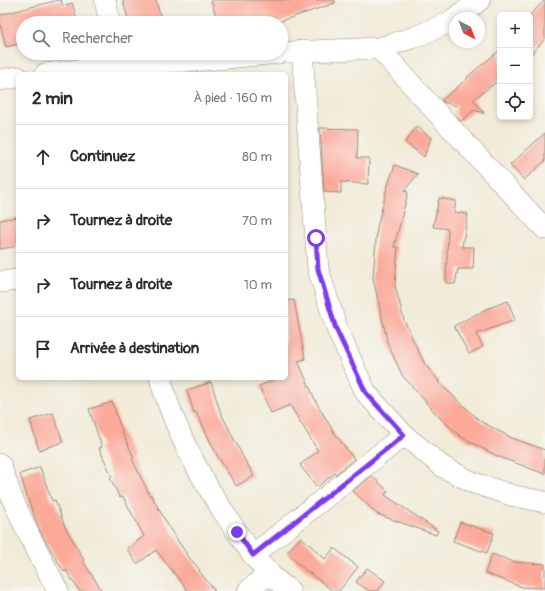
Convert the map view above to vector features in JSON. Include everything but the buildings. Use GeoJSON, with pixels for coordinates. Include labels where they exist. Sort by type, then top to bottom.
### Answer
{"type":"FeatureCollection","features":[{"type":"Feature","properties":{"kind":"street"},"geometry":{"type":"LineString","coordinates":[[106,0],[109,16]]}},
{"type":"Feature","properties":{"kind":"street"},"geometry":{"type":"LineString","coordinates":[[463,12],[480,0]]}},
{"type":"Feature","properties":{"kind":"street"},"geometry":{"type":"LineString","coordinates":[[288,52],[379,48],[415,37],[449,22]]}},
{"type":"Feature","properties":{"kind":"street"},"geometry":{"type":"LineString","coordinates":[[379,48],[438,115],[542,219]]}},
{"type":"Feature","properties":{"kind":"street"},"geometry":{"type":"LineString","coordinates":[[302,51],[318,269],[336,329],[366,393],[404,435],[443,468],[474,483],[514,496],[545,502]]}},
{"type":"Feature","properties":{"kind":"street"},"geometry":{"type":"LineString","coordinates":[[60,72],[118,64],[206,60]]}},
{"type":"Feature","properties":{"kind":"street"},"geometry":{"type":"LineString","coordinates":[[0,80],[16,77]]}},
{"type":"Feature","properties":{"kind":"street"},"geometry":{"type":"LineString","coordinates":[[0,282],[16,280]]}},
{"type":"Feature","properties":{"kind":"street"},"geometry":{"type":"LineString","coordinates":[[161,380],[176,425],[198,471],[229,521],[253,555],[269,573],[290,591]]}},
{"type":"Feature","properties":{"kind":"street"},"geometry":{"type":"LineString","coordinates":[[253,555],[404,435]]}},
{"type":"Feature","properties":{"kind":"street"},"geometry":{"type":"LineString","coordinates":[[0,464],[12,498],[58,591]]}},
{"type":"Feature","properties":{"kind":"street"},"geometry":{"type":"LineString","coordinates":[[248,591],[269,573]]}},
{"type":"Feature","properties":{"kind":"route"},"geometry":{"type":"LineString","coordinates":[[237,532],[253,555],[404,435],[366,393],[336,329],[318,269],[316,238]]}}]}
